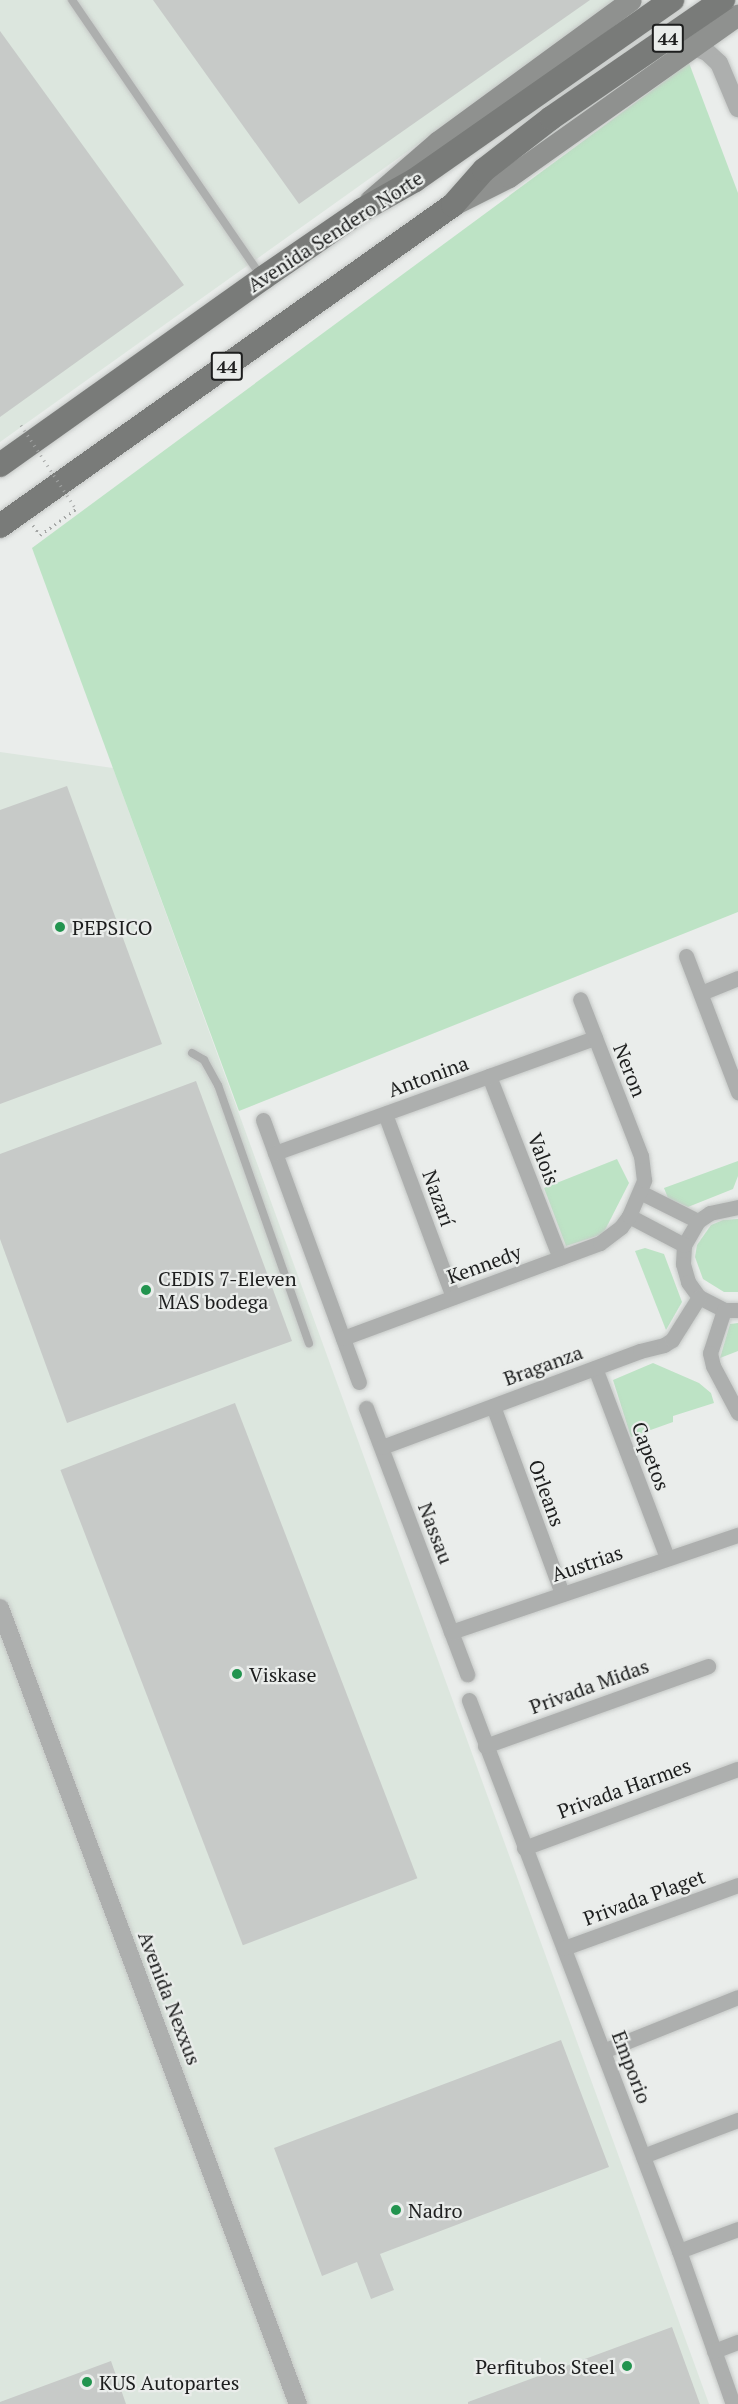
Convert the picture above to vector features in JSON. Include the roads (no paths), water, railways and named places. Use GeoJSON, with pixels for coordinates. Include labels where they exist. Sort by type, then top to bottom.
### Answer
{"type":"FeatureCollection","features":[{"type":"Feature","properties":{"kind":"main road"},"geometry":{"type":"LineString","coordinates":[[362,210],[375,193],[430,148],[631,0]]}},
{"type":"Feature","properties":{"kind":"main road","name":"Avenida Sendero Norte"},"geometry":{"type":"LineString","coordinates":[[0,465],[263,278],[362,210],[415,180],[672,0]]}},
{"type":"Feature","properties":{"kind":"main road","name":"44"},"geometry":{"type":"LineString","coordinates":[[0,526],[453,205],[492,164],[612,75],[723,0]]}},
{"type":"Feature","properties":{"kind":"main road"},"geometry":{"type":"LineString","coordinates":[[453,205],[478,195],[509,177],[738,15]]}},
{"type":"Feature","properties":{"kind":"street"},"geometry":{"type":"LineString","coordinates":[[692,46],[707,52],[719,63],[737,105]]}},
{"type":"Feature","properties":{"kind":"street"},"geometry":{"type":"LineString","coordinates":[[686,956],[738,1092]]}},
{"type":"Feature","properties":{"kind":"street"},"geometry":{"type":"LineString","coordinates":[[701,993],[738,978]]}},
{"type":"Feature","properties":{"kind":"street","name":"Neron"},"geometry":{"type":"LineString","coordinates":[[580,999],[641,1156]]}},
{"type":"Feature","properties":{"kind":"street","name":"Antonina"},"geometry":{"type":"LineString","coordinates":[[275,1154],[595,1038]]}},
{"type":"Feature","properties":{"kind":"street","name":"Valois"},"geometry":{"type":"LineString","coordinates":[[489,1076],[560,1258]]}},
{"type":"Feature","properties":{"kind":"street","name":"Nazarí"},"geometry":{"type":"LineString","coordinates":[[385,1114],[453,1297]]}},
{"type":"Feature","properties":{"kind":"street"},"geometry":{"type":"LineString","coordinates":[[263,1120],[359,1382]]}},
{"type":"Feature","properties":{"kind":"street","name":"Kennedy"},"geometry":{"type":"LineString","coordinates":[[343,1338],[600,1243],[621,1227],[629,1216],[644,1180],[641,1156]]}},
{"type":"Feature","properties":{"kind":"street"},"geometry":{"type":"LineString","coordinates":[[640,1192],[698,1221]]}},
{"type":"Feature","properties":{"kind":"street"},"geometry":{"type":"LineString","coordinates":[[738,1207],[717,1210],[698,1221],[684,1245],[683,1264],[688,1282],[699,1297],[731,1310],[710,1353],[712,1366],[738,1413]]}},
{"type":"Feature","properties":{"kind":"street"},"geometry":{"type":"LineString","coordinates":[[629,1216],[684,1245]]}},
{"type":"Feature","properties":{"kind":"street","name":"Braganza"},"geometry":{"type":"LineString","coordinates":[[382,1447],[672,1340],[699,1297]]}},
{"type":"Feature","properties":{"kind":"street","name":"Capetos"},"geometry":{"type":"LineString","coordinates":[[595,1368],[667,1558]]}},
{"type":"Feature","properties":{"kind":"street","name":"Orleans"},"geometry":{"type":"LineString","coordinates":[[493,1406],[562,1594]]}},
{"type":"Feature","properties":{"kind":"street","name":"Nassau"},"geometry":{"type":"LineString","coordinates":[[366,1408],[467,1674]]}},
{"type":"Feature","properties":{"kind":"street","name":"Austrias"},"geometry":{"type":"LineString","coordinates":[[451,1632],[738,1535]]}},
{"type":"Feature","properties":{"kind":"street","name":"Avenida Nexxus"},"geometry":{"type":"LineString","coordinates":[[0,1608],[298,2404]]}},
{"type":"Feature","properties":{"kind":"street","name":"Privada Midas"},"geometry":{"type":"LineString","coordinates":[[485,1746],[708,1666]]}},
{"type":"Feature","properties":{"kind":"street","name":"Emporio"},"geometry":{"type":"LineString","coordinates":[[469,1700],[679,2251],[733,2404]]}},
{"type":"Feature","properties":{"kind":"street","name":"Privada Harmes"},"geometry":{"type":"LineString","coordinates":[[524,1848],[738,1769]]}},
{"type":"Feature","properties":{"kind":"street","name":"Privada Plaget"},"geometry":{"type":"LineString","coordinates":[[564,1948],[738,1885]]}},
{"type":"Feature","properties":{"kind":"street"},"geometry":{"type":"LineString","coordinates":[[603,2051],[738,1997]]}},
{"type":"Feature","properties":{"kind":"street"},"geometry":{"type":"LineString","coordinates":[[643,2156],[738,2120]]}},
{"type":"Feature","properties":{"kind":"street"},"geometry":{"type":"LineString","coordinates":[[679,2251],[738,2229]]}},
{"type":"Feature","properties":{"kind":"street"},"geometry":{"type":"LineString","coordinates":[[714,2351],[738,2342]]}},
{"type":"Feature","properties":{"kind":"lane"},"geometry":{"type":"LineString","coordinates":[[72,0],[263,278]]}},
{"type":"Feature","properties":{"kind":"lane"},"geometry":{"type":"LineString","coordinates":[[192,1053],[204,1060],[218,1085],[309,1343]]}},
{"type":"Feature","properties":{"kind":"place","name":"PEPSICO"},"geometry":{"type":"Point","coordinates":[60,927]}},
{"type":"Feature","properties":{"kind":"place","name":"CEDIS 7-Eleven MAS bodega"},"geometry":{"type":"Point","coordinates":[146,1290]}},
{"type":"Feature","properties":{"kind":"place","name":"Viskase"},"geometry":{"type":"Point","coordinates":[237,1674]}},
{"type":"Feature","properties":{"kind":"place","name":"Nadro"},"geometry":{"type":"Point","coordinates":[396,2210]}},
{"type":"Feature","properties":{"kind":"place","name":"Perfitubos Steel"},"geometry":{"type":"Point","coordinates":[627,2366]}},
{"type":"Feature","properties":{"kind":"place","name":"KUS Autopartes"},"geometry":{"type":"Point","coordinates":[87,2382]}}]}
